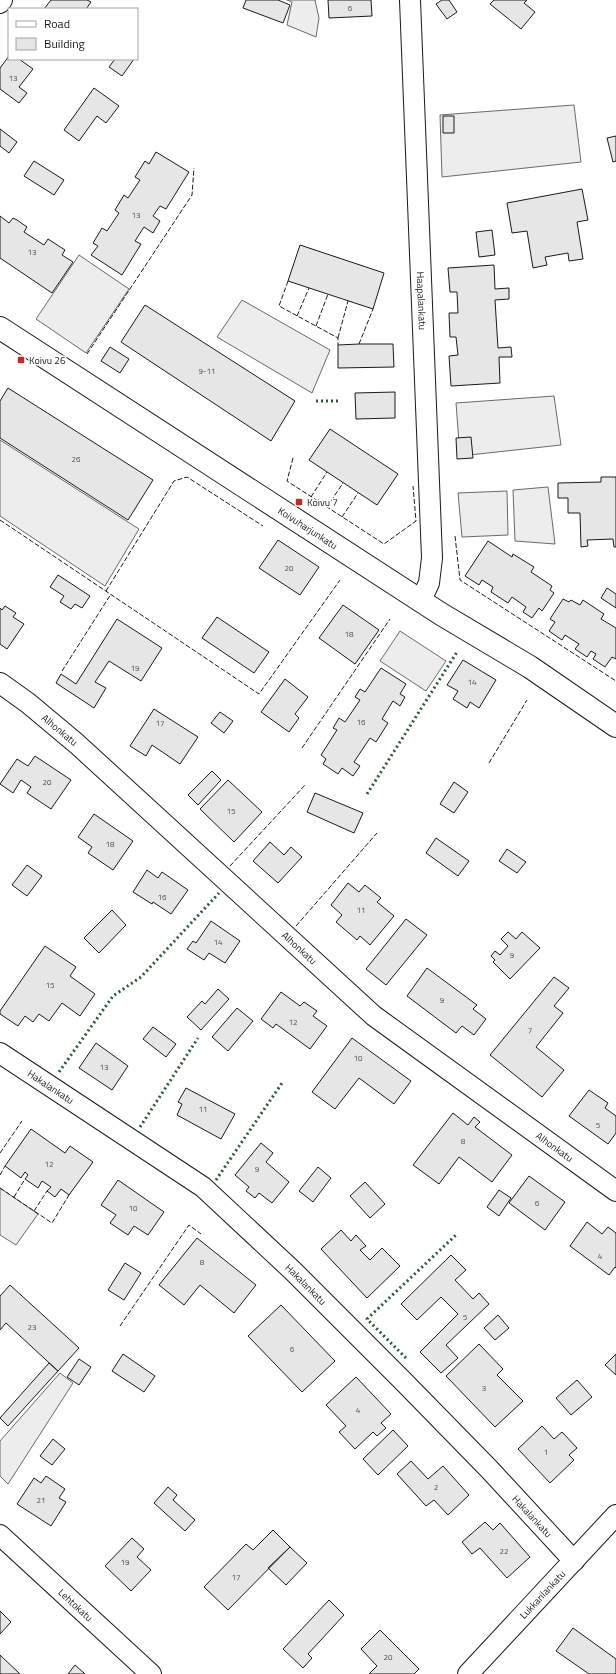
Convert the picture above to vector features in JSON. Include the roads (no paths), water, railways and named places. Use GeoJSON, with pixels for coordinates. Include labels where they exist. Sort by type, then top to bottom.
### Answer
{"type":"FeatureCollection","features":[{"type":"Feature","properties":{"kind":"street","name":"Haapalankatu"},"geometry":{"type":"LineString","coordinates":[[410,0],[432,558],[429,582],[421,600]]}},
{"type":"Feature","properties":{"kind":"street","name":"Koivuharjunkatu"},"geometry":{"type":"LineString","coordinates":[[0,328],[421,600],[530,667],[616,726]]}},
{"type":"Feature","properties":{"kind":"street","name":"Alhonkatu"},"geometry":{"type":"LineString","coordinates":[[0,683],[28,703],[77,744],[374,1016],[616,1192]]}},
{"type":"Feature","properties":{"kind":"street","name":"Hakalankatu"},"geometry":{"type":"LineString","coordinates":[[0,1053],[203,1187],[292,1270],[490,1470],[574,1561]]}},
{"type":"Feature","properties":{"kind":"street","name":"Lukkarilankatu"},"geometry":{"type":"LineString","coordinates":[[468,1674],[616,1515]]}},
{"type":"Feature","properties":{"kind":"street","name":"Lehtokatu"},"geometry":{"type":"LineString","coordinates":[[0,1535],[151,1674]]}},
{"type":"Feature","properties":{"kind":"place","name":"Koivu 26"},"geometry":{"type":"Point","coordinates":[21,360]}},
{"type":"Feature","properties":{"kind":"place","name":"Koivu 7"},"geometry":{"type":"Point","coordinates":[299,502]}}]}
